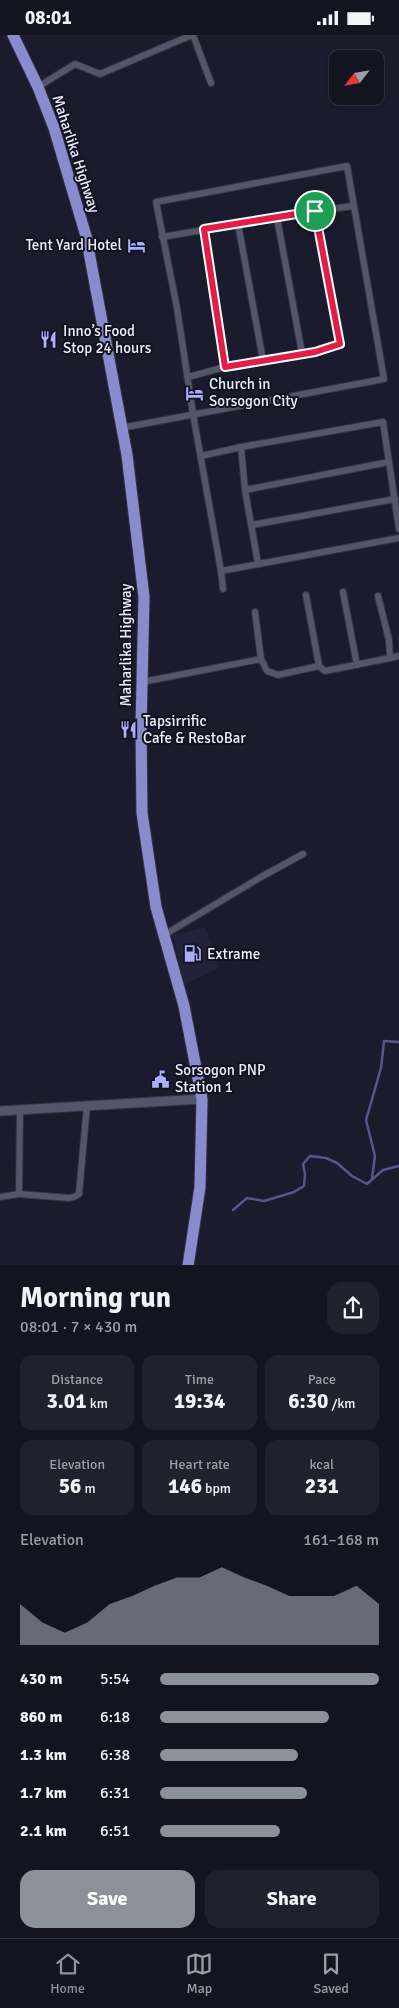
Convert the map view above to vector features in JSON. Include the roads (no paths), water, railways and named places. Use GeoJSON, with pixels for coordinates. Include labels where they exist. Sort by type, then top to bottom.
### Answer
{"type":"FeatureCollection","features":[{"type":"Feature","properties":{"kind":"highway","name":"Maharlika Highway"},"geometry":{"type":"LineString","coordinates":[[13,35],[38,87],[54,128],[86,236],[126,455],[144,597],[142,813],[156,907],[184,1006],[202,1099],[200,1187],[188,1265]]}},
{"type":"Feature","properties":{"kind":"street"},"geometry":{"type":"LineString","coordinates":[[38,87],[75,64],[100,74],[193,35],[211,83]]}},
{"type":"Feature","properties":{"kind":"street"},"geometry":{"type":"LineString","coordinates":[[121,428],[193,414],[384,379],[347,166],[156,203],[188,377],[193,414],[221,571],[222,589]]}},
{"type":"Feature","properties":{"kind":"street"},"geometry":{"type":"LineString","coordinates":[[162,237],[353,206]]}},
{"type":"Feature","properties":{"kind":"street"},"geometry":{"type":"LineString","coordinates":[[188,377],[225,367],[315,352],[340,344],[315,211]]}},
{"type":"Feature","properties":{"kind":"street"},"geometry":{"type":"LineString","coordinates":[[277,218],[302,353]]}},
{"type":"Feature","properties":{"kind":"street"},"geometry":{"type":"LineString","coordinates":[[238,224],[263,361]]}},
{"type":"Feature","properties":{"kind":"street"},"geometry":{"type":"LineString","coordinates":[[204,229],[225,367]]}},
{"type":"Feature","properties":{"kind":"street"},"geometry":{"type":"LineString","coordinates":[[201,456],[241,447],[383,422],[399,529]]}},
{"type":"Feature","properties":{"kind":"street"},"geometry":{"type":"LineString","coordinates":[[241,447],[245,490],[258,564]]}},
{"type":"Feature","properties":{"kind":"street"},"geometry":{"type":"LineString","coordinates":[[245,490],[390,462]]}},
{"type":"Feature","properties":{"kind":"street"},"geometry":{"type":"LineString","coordinates":[[252,525],[395,499]]}},
{"type":"Feature","properties":{"kind":"street"},"geometry":{"type":"LineString","coordinates":[[221,571],[399,538]]}},
{"type":"Feature","properties":{"kind":"street"},"geometry":{"type":"LineString","coordinates":[[343,592],[357,665]]}},
{"type":"Feature","properties":{"kind":"street"},"geometry":{"type":"LineString","coordinates":[[306,595],[319,667]]}},
{"type":"Feature","properties":{"kind":"street"},"geometry":{"type":"LineString","coordinates":[[378,596],[389,640],[390,657]]}},
{"type":"Feature","properties":{"kind":"street"},"geometry":{"type":"LineString","coordinates":[[254,612],[261,659],[267,671],[278,675],[319,667],[326,671],[399,656]]}},
{"type":"Feature","properties":{"kind":"street"},"geometry":{"type":"LineString","coordinates":[[142,681],[261,659]]}},
{"type":"Feature","properties":{"kind":"street"},"geometry":{"type":"LineString","coordinates":[[164,935],[303,854]]}},
{"type":"Feature","properties":{"kind":"street"},"geometry":{"type":"LineString","coordinates":[[0,1111],[202,1099]]}},
{"type":"Feature","properties":{"kind":"street"},"geometry":{"type":"LineString","coordinates":[[0,1197],[18,1194],[69,1198],[79,1194],[87,1105]]}},
{"type":"Feature","properties":{"kind":"street"},"geometry":{"type":"LineString","coordinates":[[18,1194],[20,1111]]}},
{"type":"Feature","properties":{"kind":"waterway"},"geometry":{"type":"LineString","coordinates":[[372,1178],[375,1156],[366,1120],[381,1068],[384,1041],[399,1042]]}},
{"type":"Feature","properties":{"kind":"waterway"},"geometry":{"type":"LineString","coordinates":[[233,1210],[247,1198],[264,1201],[294,1192],[304,1186],[305,1174],[303,1164],[310,1156],[326,1158],[337,1163],[352,1176],[367,1184],[383,1170],[399,1166]]}},
{"type":"Feature","properties":{"kind":"place","name":"Tent Yard Hotel"},"geometry":{"type":"Point","coordinates":[136,245]}},
{"type":"Feature","properties":{"kind":"place","name":"Inno’s Food Stop 24 hours"},"geometry":{"type":"Point","coordinates":[49,340]}},
{"type":"Feature","properties":{"kind":"place","name":"Church in Sorsogon City"},"geometry":{"type":"Point","coordinates":[195,393]}},
{"type":"Feature","properties":{"kind":"place","name":"Tapsirrific Cafe & RestoBar"},"geometry":{"type":"Point","coordinates":[129,730]}},
{"type":"Feature","properties":{"kind":"place","name":"Extrame"},"geometry":{"type":"Point","coordinates":[193,954]}},
{"type":"Feature","properties":{"kind":"place","name":"Sorsogon PNP Station 1"},"geometry":{"type":"Point","coordinates":[161,1079]}}]}
